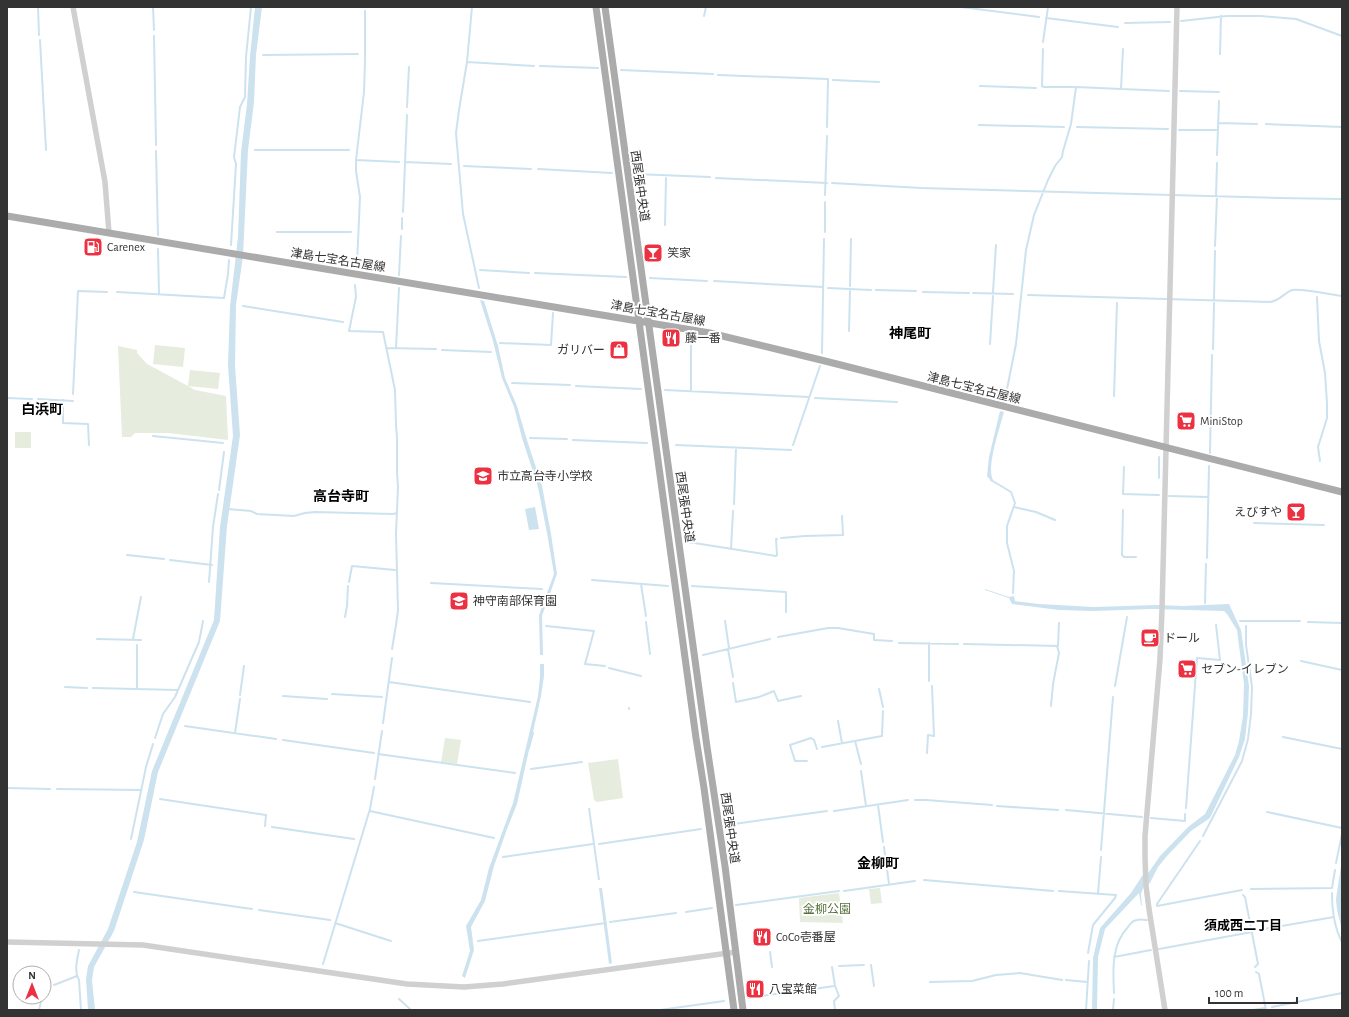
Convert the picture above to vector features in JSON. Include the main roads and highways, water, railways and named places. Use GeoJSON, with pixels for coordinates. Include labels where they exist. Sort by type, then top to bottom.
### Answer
{"type":"FeatureCollection","features":[{"type":"Feature","properties":{"kind":"main road","name":"西尾張中央道"},"geometry":{"type":"LineString","coordinates":[[596,7],[734,1010]]}},
{"type":"Feature","properties":{"kind":"main road","name":"西尾張中央道"},"geometry":{"type":"LineString","coordinates":[[605,7],[707,747],[723,853],[743,1010]]}},
{"type":"Feature","properties":{"kind":"main road","name":"津島七宝名古屋線"},"geometry":{"type":"LineString","coordinates":[[7,216],[710,333],[1342,492]]}},
{"type":"Feature","properties":{"kind":"water"},"geometry":{"type":"Polygon","coordinates":[[[255,7],[262,7],[256,55],[254,102],[248,150],[243,256],[236,305],[235,366],[240,435],[227,526],[220,621],[158,772],[144,840],[114,931],[94,967],[92,980],[95,1010],[88,1010],[86,979],[88,966],[108,929],[137,842],[152,771],[214,620],[220,527],[233,436],[228,365],[230,306],[238,237],[241,152],[247,104],[255,7]]]}},
{"type":"Feature","properties":{"kind":"water"},"geometry":{"type":"Polygon","coordinates":[[[480,300],[484,301],[498,346],[505,378],[517,406],[542,486],[551,534],[557,574],[542,616],[543,655],[540,655],[539,615],[554,574],[547,533],[538,487],[522,438],[514,407],[502,378],[493,341],[480,300]]]}},
{"type":"Feature","properties":{"kind":"water"},"geometry":{"type":"Polygon","coordinates":[[[1000,411],[1004,412],[992,457],[992,482],[987,476],[989,457],[1000,411]]]}},
{"type":"Feature","properties":{"kind":"water"},"geometry":{"type":"Polygon","coordinates":[[[535,507],[539,529],[529,530],[525,509],[535,507]]]}},
{"type":"Feature","properties":{"kind":"water"},"geometry":{"type":"Polygon","coordinates":[[[985,589],[1009,597],[1014,596],[1015,601],[1039,604],[1094,607],[1229,604],[1241,630],[1249,686],[1245,739],[1239,757],[1210,818],[1191,831],[1158,867],[1150,883],[1144,886],[1141,894],[1142,906],[1139,893],[1105,929],[1098,957],[1097,1010],[1092,1010],[1093,958],[1100,928],[1131,893],[1142,876],[1149,872],[1160,856],[1188,827],[1205,814],[1235,755],[1243,716],[1244,684],[1237,630],[1224,611],[1152,609],[1093,611],[1059,610],[1012,604],[1009,598],[985,589]]]}},
{"type":"Feature","properties":{"kind":"water"},"geometry":{"type":"Polygon","coordinates":[[[540,664],[544,664],[541,696],[517,804],[494,866],[485,901],[471,927],[474,950],[465,978],[462,976],[470,951],[466,926],[481,900],[489,868],[513,803],[538,696],[540,664]]]}},
{"type":"Feature","properties":{"kind":"water"},"geometry":{"type":"Polygon","coordinates":[[[588,808],[590,808],[600,880],[598,880],[588,808]]]}},
{"type":"Feature","properties":{"kind":"water"},"geometry":{"type":"Polygon","coordinates":[[[1342,859],[1341,901],[1342,930],[1336,899],[1342,859]]]}},
{"type":"Feature","properties":{"kind":"water"},"geometry":{"type":"Polygon","coordinates":[[[599,888],[602,888],[612,963],[609,964],[599,888]]]}},
{"type":"Feature","properties":{"kind":"waterway"},"geometry":{"type":"LineString","coordinates":[[38,7],[39,35]]}},
{"type":"Feature","properties":{"kind":"waterway"},"geometry":{"type":"LineString","coordinates":[[153,7],[154,30]]}},
{"type":"Feature","properties":{"kind":"waterway"},"geometry":{"type":"LineString","coordinates":[[231,245],[236,164],[234,157],[240,107],[245,97],[246,57],[251,7]]}},
{"type":"Feature","properties":{"kind":"waterway"},"geometry":{"type":"LineString","coordinates":[[472,7],[467,62],[456,133],[463,214],[479,288]]}},
{"type":"Feature","properties":{"kind":"waterway"},"geometry":{"type":"LineString","coordinates":[[704,16],[706,7]]}},
{"type":"Feature","properties":{"kind":"waterway"},"geometry":{"type":"LineString","coordinates":[[961,7],[1039,17]]}},
{"type":"Feature","properties":{"kind":"waterway"},"geometry":{"type":"LineString","coordinates":[[1043,42],[1048,7]]}},
{"type":"Feature","properties":{"kind":"waterway"},"geometry":{"type":"LineString","coordinates":[[356,160],[364,92],[365,11]]}},
{"type":"Feature","properties":{"kind":"waterway"},"geometry":{"type":"LineString","coordinates":[[1220,54],[1221,16]]}},
{"type":"Feature","properties":{"kind":"waterway"},"geometry":{"type":"LineString","coordinates":[[1181,21],[1227,16],[1261,16],[1296,19],[1342,36]]}},
{"type":"Feature","properties":{"kind":"waterway"},"geometry":{"type":"LineString","coordinates":[[1046,18],[1118,27]]}},
{"type":"Feature","properties":{"kind":"waterway"},"geometry":{"type":"LineString","coordinates":[[1125,23],[1170,22]]}},
{"type":"Feature","properties":{"kind":"waterway"},"geometry":{"type":"LineString","coordinates":[[154,36],[156,145]]}},
{"type":"Feature","properties":{"kind":"waterway"},"geometry":{"type":"LineString","coordinates":[[40,40],[46,150]]}},
{"type":"Feature","properties":{"kind":"waterway"},"geometry":{"type":"LineString","coordinates":[[1043,49],[1042,86],[1076,87]]}},
{"type":"Feature","properties":{"kind":"waterway"},"geometry":{"type":"LineString","coordinates":[[1004,404],[1016,344],[1026,250],[1034,215],[1048,180],[1055,166],[1062,157],[1071,124],[1076,87],[1121,89],[1123,49]]}},
{"type":"Feature","properties":{"kind":"waterway"},"geometry":{"type":"LineString","coordinates":[[263,55],[358,54]]}},
{"type":"Feature","properties":{"kind":"waterway"},"geometry":{"type":"LineString","coordinates":[[467,62],[534,66]]}},
{"type":"Feature","properties":{"kind":"waterway"},"geometry":{"type":"LineString","coordinates":[[540,66],[598,68]]}},
{"type":"Feature","properties":{"kind":"waterway"},"geometry":{"type":"LineString","coordinates":[[407,107],[409,67]]}},
{"type":"Feature","properties":{"kind":"waterway"},"geometry":{"type":"LineString","coordinates":[[621,70],[713,74]]}},
{"type":"Feature","properties":{"kind":"waterway"},"geometry":{"type":"LineString","coordinates":[[718,75],[828,79],[827,127]]}},
{"type":"Feature","properties":{"kind":"waterway"},"geometry":{"type":"LineString","coordinates":[[833,80],[879,82]]}},
{"type":"Feature","properties":{"kind":"waterway"},"geometry":{"type":"LineString","coordinates":[[980,86],[1036,88]]}},
{"type":"Feature","properties":{"kind":"waterway"},"geometry":{"type":"LineString","coordinates":[[1121,89],[1169,91]]}},
{"type":"Feature","properties":{"kind":"waterway"},"geometry":{"type":"LineString","coordinates":[[1180,91],[1219,92]]}},
{"type":"Feature","properties":{"kind":"waterway"},"geometry":{"type":"LineString","coordinates":[[1217,155],[1219,101]]}},
{"type":"Feature","properties":{"kind":"waterway"},"geometry":{"type":"LineString","coordinates":[[403,212],[407,115]]}},
{"type":"Feature","properties":{"kind":"waterway"},"geometry":{"type":"LineString","coordinates":[[1218,123],[1257,124]]}},
{"type":"Feature","properties":{"kind":"waterway"},"geometry":{"type":"LineString","coordinates":[[1266,124],[1342,127]]}},
{"type":"Feature","properties":{"kind":"waterway"},"geometry":{"type":"LineString","coordinates":[[979,125],[1064,127]]}},
{"type":"Feature","properties":{"kind":"waterway"},"geometry":{"type":"LineString","coordinates":[[1077,127],[1168,129]]}},
{"type":"Feature","properties":{"kind":"waterway"},"geometry":{"type":"LineString","coordinates":[[1179,130],[1218,130]]}},
{"type":"Feature","properties":{"kind":"waterway"},"geometry":{"type":"LineString","coordinates":[[825,195],[827,136]]}},
{"type":"Feature","properties":{"kind":"waterway"},"geometry":{"type":"LineString","coordinates":[[255,150],[349,150]]}},
{"type":"Feature","properties":{"kind":"waterway"},"geometry":{"type":"LineString","coordinates":[[156,151],[158,235]]}},
{"type":"Feature","properties":{"kind":"waterway"},"geometry":{"type":"LineString","coordinates":[[357,264],[360,197],[356,160],[399,162]]}},
{"type":"Feature","properties":{"kind":"waterway"},"geometry":{"type":"LineString","coordinates":[[405,162],[451,164]]}},
{"type":"Feature","properties":{"kind":"waterway"},"geometry":{"type":"LineString","coordinates":[[1216,196],[1217,163]]}},
{"type":"Feature","properties":{"kind":"waterway"},"geometry":{"type":"LineString","coordinates":[[464,166],[531,169]]}},
{"type":"Feature","properties":{"kind":"waterway"},"geometry":{"type":"LineString","coordinates":[[538,169],[612,173]]}},
{"type":"Feature","properties":{"kind":"waterway"},"geometry":{"type":"LineString","coordinates":[[635,174],[710,177]]}},
{"type":"Feature","properties":{"kind":"waterway"},"geometry":{"type":"LineString","coordinates":[[665,225],[666,178]]}},
{"type":"Feature","properties":{"kind":"waterway"},"geometry":{"type":"LineString","coordinates":[[716,178],[827,183]]}},
{"type":"Feature","properties":{"kind":"waterway"},"geometry":{"type":"LineString","coordinates":[[832,183],[921,188],[1342,199]]}},
{"type":"Feature","properties":{"kind":"waterway"},"geometry":{"type":"LineString","coordinates":[[1215,246],[1217,196]]}},
{"type":"Feature","properties":{"kind":"waterway"},"geometry":{"type":"LineString","coordinates":[[825,202],[825,232]]}},
{"type":"Feature","properties":{"kind":"waterway"},"geometry":{"type":"LineString","coordinates":[[402,218],[402,229]]}},
{"type":"Feature","properties":{"kind":"waterway"},"geometry":{"type":"LineString","coordinates":[[277,232],[351,232]]}},
{"type":"Feature","properties":{"kind":"waterway"},"geometry":{"type":"LineString","coordinates":[[399,275],[401,236]]}},
{"type":"Feature","properties":{"kind":"waterway"},"geometry":{"type":"LineString","coordinates":[[822,353],[824,239]]}},
{"type":"Feature","properties":{"kind":"waterway"},"geometry":{"type":"LineString","coordinates":[[850,286],[851,239]]}},
{"type":"Feature","properties":{"kind":"waterway"},"geometry":{"type":"LineString","coordinates":[[993,292],[996,245]]}},
{"type":"Feature","properties":{"kind":"waterway"},"geometry":{"type":"LineString","coordinates":[[158,249],[159,294]]}},
{"type":"Feature","properties":{"kind":"waterway"},"geometry":{"type":"LineString","coordinates":[[1214,300],[1215,251]]}},
{"type":"Feature","properties":{"kind":"waterway"},"geometry":{"type":"LineString","coordinates":[[117,292],[224,298],[229,260]]}},
{"type":"Feature","properties":{"kind":"waterway"},"geometry":{"type":"LineString","coordinates":[[480,270],[529,273]]}},
{"type":"Feature","properties":{"kind":"waterway"},"geometry":{"type":"LineString","coordinates":[[535,273],[626,277]]}},
{"type":"Feature","properties":{"kind":"waterway"},"geometry":{"type":"LineString","coordinates":[[650,278],[707,281]]}},
{"type":"Feature","properties":{"kind":"waterway"},"geometry":{"type":"LineString","coordinates":[[714,281],[823,287]]}},
{"type":"Feature","properties":{"kind":"waterway"},"geometry":{"type":"LineString","coordinates":[[355,285],[356,297],[349,331],[383,332],[395,390],[398,487],[396,534],[398,610],[392,649]]}},
{"type":"Feature","properties":{"kind":"waterway"},"geometry":{"type":"LineString","coordinates":[[396,348],[399,288]]}},
{"type":"Feature","properties":{"kind":"waterway"},"geometry":{"type":"LineString","coordinates":[[828,288],[871,290]]}},
{"type":"Feature","properties":{"kind":"waterway"},"geometry":{"type":"LineString","coordinates":[[876,290],[916,291]]}},
{"type":"Feature","properties":{"kind":"waterway"},"geometry":{"type":"LineString","coordinates":[[1028,295],[1270,302],[1277,300],[1292,290],[1342,296]]}},
{"type":"Feature","properties":{"kind":"waterway"},"geometry":{"type":"LineString","coordinates":[[73,394],[78,291],[107,292]]}},
{"type":"Feature","properties":{"kind":"waterway"},"geometry":{"type":"LineString","coordinates":[[849,331],[850,291]]}},
{"type":"Feature","properties":{"kind":"waterway"},"geometry":{"type":"LineString","coordinates":[[923,292],[969,293]]}},
{"type":"Feature","properties":{"kind":"waterway"},"geometry":{"type":"LineString","coordinates":[[973,293],[1013,294]]}},
{"type":"Feature","properties":{"kind":"waterway"},"geometry":{"type":"LineString","coordinates":[[990,344],[993,296]]}},
{"type":"Feature","properties":{"kind":"waterway"},"geometry":{"type":"LineString","coordinates":[[1317,297],[1319,341],[1325,373],[1327,403],[1327,418],[1318,447],[1320,461]]}},
{"type":"Feature","properties":{"kind":"waterway"},"geometry":{"type":"LineString","coordinates":[[1114,396],[1117,303]]}},
{"type":"Feature","properties":{"kind":"waterway"},"geometry":{"type":"LineString","coordinates":[[1213,349],[1214,303]]}},
{"type":"Feature","properties":{"kind":"waterway"},"geometry":{"type":"LineString","coordinates":[[243,306],[343,322]]}},
{"type":"Feature","properties":{"kind":"waterway"},"geometry":{"type":"LineString","coordinates":[[500,343],[551,345],[553,313]]}},
{"type":"Feature","properties":{"kind":"waterway"},"geometry":{"type":"LineString","coordinates":[[691,336],[691,391]]}},
{"type":"Feature","properties":{"kind":"waterway"},"geometry":{"type":"LineString","coordinates":[[386,348],[436,349]]}},
{"type":"Feature","properties":{"kind":"waterway"},"geometry":{"type":"LineString","coordinates":[[442,350],[491,352]]}},
{"type":"Feature","properties":{"kind":"waterway"},"geometry":{"type":"LineString","coordinates":[[1210,453],[1212,355]]}},
{"type":"Feature","properties":{"kind":"waterway"},"geometry":{"type":"LineString","coordinates":[[793,445],[820,366]]}},
{"type":"Feature","properties":{"kind":"waterway"},"geometry":{"type":"LineString","coordinates":[[512,383],[570,385]]}},
{"type":"Feature","properties":{"kind":"waterway"},"geometry":{"type":"LineString","coordinates":[[576,386],[641,389]]}},
{"type":"Feature","properties":{"kind":"waterway"},"geometry":{"type":"LineString","coordinates":[[665,390],[809,397]]}},
{"type":"Feature","properties":{"kind":"waterway"},"geometry":{"type":"LineString","coordinates":[[7,398],[32,399]]}},
{"type":"Feature","properties":{"kind":"waterway"},"geometry":{"type":"LineString","coordinates":[[815,398],[897,402]]}},
{"type":"Feature","properties":{"kind":"waterway"},"geometry":{"type":"LineString","coordinates":[[38,399],[73,401]]}},
{"type":"Feature","properties":{"kind":"waterway"},"geometry":{"type":"LineString","coordinates":[[63,400],[63,423],[88,424],[89,445]]}},
{"type":"Feature","properties":{"kind":"waterway"},"geometry":{"type":"LineString","coordinates":[[153,436],[223,443]]}},
{"type":"Feature","properties":{"kind":"waterway"},"geometry":{"type":"LineString","coordinates":[[530,438],[567,439]]}},
{"type":"Feature","properties":{"kind":"waterway"},"geometry":{"type":"LineString","coordinates":[[573,440],[647,443]]}},
{"type":"Feature","properties":{"kind":"waterway"},"geometry":{"type":"LineString","coordinates":[[676,445],[791,450]]}},
{"type":"Feature","properties":{"kind":"waterway"},"geometry":{"type":"LineString","coordinates":[[734,504],[736,448]]}},
{"type":"Feature","properties":{"kind":"waterway"},"geometry":{"type":"LineString","coordinates":[[219,490],[224,452]]}},
{"type":"Feature","properties":{"kind":"waterway"},"geometry":{"type":"LineString","coordinates":[[1159,457],[1159,478]]}},
{"type":"Feature","properties":{"kind":"waterway"},"geometry":{"type":"LineString","coordinates":[[1207,558],[1209,466]]}},
{"type":"Feature","properties":{"kind":"waterway"},"geometry":{"type":"LineString","coordinates":[[1124,467],[1123,494],[1159,495]]}},
{"type":"Feature","properties":{"kind":"waterway"},"geometry":{"type":"LineString","coordinates":[[991,480],[1011,492],[1015,503],[1007,526],[1007,543],[1014,571],[1013,593]]}},
{"type":"Feature","properties":{"kind":"waterway"},"geometry":{"type":"LineString","coordinates":[[209,582],[213,527],[218,494]]}},
{"type":"Feature","properties":{"kind":"waterway"},"geometry":{"type":"LineString","coordinates":[[1169,496],[1208,497]]}},
{"type":"Feature","properties":{"kind":"waterway"},"geometry":{"type":"LineString","coordinates":[[1014,507],[1036,512],[1055,520]]}},
{"type":"Feature","properties":{"kind":"waterway"},"geometry":{"type":"LineString","coordinates":[[228,509],[251,511],[257,514],[294,516],[315,512],[397,513]]}},
{"type":"Feature","properties":{"kind":"waterway"},"geometry":{"type":"LineString","coordinates":[[1123,510],[1122,555],[1124,557],[1136,557]]}},
{"type":"Feature","properties":{"kind":"waterway"},"geometry":{"type":"LineString","coordinates":[[731,549],[733,511]]}},
{"type":"Feature","properties":{"kind":"waterway"},"geometry":{"type":"LineString","coordinates":[[781,538],[843,535],[842,516]]}},
{"type":"Feature","properties":{"kind":"waterway"},"geometry":{"type":"LineString","coordinates":[[1254,523],[1324,525]]}},
{"type":"Feature","properties":{"kind":"waterway"},"geometry":{"type":"LineString","coordinates":[[688,542],[776,556],[777,539]]}},
{"type":"Feature","properties":{"kind":"waterway"},"geometry":{"type":"LineString","coordinates":[[127,555],[164,559]]}},
{"type":"Feature","properties":{"kind":"waterway"},"geometry":{"type":"LineString","coordinates":[[170,560],[212,565]]}},
{"type":"Feature","properties":{"kind":"waterway"},"geometry":{"type":"LineString","coordinates":[[1205,603],[1206,564]]}},
{"type":"Feature","properties":{"kind":"waterway"},"geometry":{"type":"LineString","coordinates":[[349,582],[352,566],[395,570]]}},
{"type":"Feature","properties":{"kind":"waterway"},"geometry":{"type":"LineString","coordinates":[[592,580],[668,586]]}},
{"type":"Feature","properties":{"kind":"waterway"},"geometry":{"type":"LineString","coordinates":[[431,583],[542,589]]}},
{"type":"Feature","properties":{"kind":"waterway"},"geometry":{"type":"LineString","coordinates":[[641,584],[646,616]]}},
{"type":"Feature","properties":{"kind":"waterway"},"geometry":{"type":"LineString","coordinates":[[345,617],[348,586]]}},
{"type":"Feature","properties":{"kind":"waterway"},"geometry":{"type":"LineString","coordinates":[[692,586],[786,592],[786,612]]}},
{"type":"Feature","properties":{"kind":"waterway"},"geometry":{"type":"LineString","coordinates":[[133,639],[141,597]]}},
{"type":"Feature","properties":{"kind":"waterway"},"geometry":{"type":"LineString","coordinates":[[1115,686],[1127,617]]}},
{"type":"Feature","properties":{"kind":"waterway"},"geometry":{"type":"LineString","coordinates":[[155,738],[163,714],[175,697],[199,642],[203,621]]}},
{"type":"Feature","properties":{"kind":"waterway"},"geometry":{"type":"LineString","coordinates":[[725,621],[729,648]]}},
{"type":"Feature","properties":{"kind":"waterway"},"geometry":{"type":"LineString","coordinates":[[1240,621],[1300,621]]}},
{"type":"Feature","properties":{"kind":"waterway"},"geometry":{"type":"LineString","coordinates":[[646,622],[650,654]]}},
{"type":"Feature","properties":{"kind":"waterway"},"geometry":{"type":"LineString","coordinates":[[1308,622],[1342,623]]}},
{"type":"Feature","properties":{"kind":"waterway"},"geometry":{"type":"LineString","coordinates":[[964,644],[1058,646],[1059,623]]}},
{"type":"Feature","properties":{"kind":"waterway"},"geometry":{"type":"LineString","coordinates":[[1186,808],[1197,658],[1220,660],[1216,625]]}},
{"type":"Feature","properties":{"kind":"waterway"},"geometry":{"type":"LineString","coordinates":[[546,626],[594,631],[585,664],[605,666]]}},
{"type":"Feature","properties":{"kind":"waterway"},"geometry":{"type":"LineString","coordinates":[[1203,836],[1242,761],[1248,739],[1252,687],[1246,645],[1246,626]]}},
{"type":"Feature","properties":{"kind":"waterway"},"geometry":{"type":"LineString","coordinates":[[778,637],[828,628],[838,628],[874,634],[874,640],[892,641]]}},
{"type":"Feature","properties":{"kind":"waterway"},"geometry":{"type":"LineString","coordinates":[[97,639],[141,640]]}},
{"type":"Feature","properties":{"kind":"waterway"},"geometry":{"type":"LineString","coordinates":[[703,655],[770,639]]}},
{"type":"Feature","properties":{"kind":"waterway"},"geometry":{"type":"LineString","coordinates":[[899,643],[958,644]]}},
{"type":"Feature","properties":{"kind":"waterway"},"geometry":{"type":"LineString","coordinates":[[929,643],[929,681]]}},
{"type":"Feature","properties":{"kind":"waterway"},"geometry":{"type":"LineString","coordinates":[[137,645],[137,689]]}},
{"type":"Feature","properties":{"kind":"waterway"},"geometry":{"type":"LineString","coordinates":[[1051,706],[1053,684],[1059,653],[1057,646]]}},
{"type":"Feature","properties":{"kind":"waterway"},"geometry":{"type":"LineString","coordinates":[[728,649],[733,677]]}},
{"type":"Feature","properties":{"kind":"waterway"},"geometry":{"type":"LineString","coordinates":[[383,723],[392,658]]}},
{"type":"Feature","properties":{"kind":"waterway"},"geometry":{"type":"LineString","coordinates":[[1301,661],[1342,670]]}},
{"type":"Feature","properties":{"kind":"waterway"},"geometry":{"type":"LineString","coordinates":[[240,695],[244,666]]}},
{"type":"Feature","properties":{"kind":"waterway"},"geometry":{"type":"LineString","coordinates":[[609,668],[641,676]]}},
{"type":"Feature","properties":{"kind":"waterway"},"geometry":{"type":"LineString","coordinates":[[389,682],[530,702]]}},
{"type":"Feature","properties":{"kind":"waterway"},"geometry":{"type":"LineString","coordinates":[[733,683],[736,702],[759,697],[774,691],[778,701],[801,696]]}},
{"type":"Feature","properties":{"kind":"waterway"},"geometry":{"type":"LineString","coordinates":[[927,753],[928,735],[934,736],[932,686]]}},
{"type":"Feature","properties":{"kind":"waterway"},"geometry":{"type":"LineString","coordinates":[[65,687],[87,688]]}},
{"type":"Feature","properties":{"kind":"waterway"},"geometry":{"type":"LineString","coordinates":[[93,688],[178,690]]}},
{"type":"Feature","properties":{"kind":"waterway"},"geometry":{"type":"LineString","coordinates":[[879,689],[883,707]]}},
{"type":"Feature","properties":{"kind":"waterway"},"geometry":{"type":"LineString","coordinates":[[332,694],[382,697]]}},
{"type":"Feature","properties":{"kind":"waterway"},"geometry":{"type":"LineString","coordinates":[[283,696],[327,699]]}},
{"type":"Feature","properties":{"kind":"waterway"},"geometry":{"type":"LineString","coordinates":[[1101,850],[1113,697]]}},
{"type":"Feature","properties":{"kind":"waterway"},"geometry":{"type":"LineString","coordinates":[[235,733],[240,699]]}},
{"type":"Feature","properties":{"kind":"waterway"},"geometry":{"type":"LineString","coordinates":[[822,747],[882,736],[883,711]]}},
{"type":"Feature","properties":{"kind":"waterway"},"geometry":{"type":"LineString","coordinates":[[838,721],[842,743]]}},
{"type":"Feature","properties":{"kind":"waterway"},"geometry":{"type":"LineString","coordinates":[[185,726],[276,739]]}},
{"type":"Feature","properties":{"kind":"waterway"},"geometry":{"type":"LineString","coordinates":[[375,779],[382,731]]}},
{"type":"Feature","properties":{"kind":"waterway"},"geometry":{"type":"LineString","coordinates":[[529,748],[533,733]]}},
{"type":"Feature","properties":{"kind":"waterway"},"geometry":{"type":"LineString","coordinates":[[1283,737],[1342,749]]}},
{"type":"Feature","properties":{"kind":"waterway"},"geometry":{"type":"LineString","coordinates":[[807,761],[795,761],[790,745],[811,738],[814,740],[817,749]]}},
{"type":"Feature","properties":{"kind":"waterway"},"geometry":{"type":"LineString","coordinates":[[283,740],[374,753]]}},
{"type":"Feature","properties":{"kind":"waterway"},"geometry":{"type":"LineString","coordinates":[[855,741],[861,764]]}},
{"type":"Feature","properties":{"kind":"waterway"},"geometry":{"type":"LineString","coordinates":[[131,839],[146,767],[153,744]]}},
{"type":"Feature","properties":{"kind":"waterway"},"geometry":{"type":"LineString","coordinates":[[378,754],[515,773]]}},
{"type":"Feature","properties":{"kind":"waterway"},"geometry":{"type":"LineString","coordinates":[[531,769],[582,762]]}},
{"type":"Feature","properties":{"kind":"waterway"},"geometry":{"type":"LineString","coordinates":[[861,771],[866,806]]}},
{"type":"Feature","properties":{"kind":"waterway"},"geometry":{"type":"LineString","coordinates":[[323,964],[370,809],[374,787]]}},
{"type":"Feature","properties":{"kind":"waterway"},"geometry":{"type":"LineString","coordinates":[[7,788],[50,789]]}},
{"type":"Feature","properties":{"kind":"waterway"},"geometry":{"type":"LineString","coordinates":[[57,789],[141,790]]}},
{"type":"Feature","properties":{"kind":"waterway"},"geometry":{"type":"LineString","coordinates":[[160,799],[266,815],[265,826]]}},
{"type":"Feature","properties":{"kind":"waterway"},"geometry":{"type":"LineString","coordinates":[[834,811],[908,800]]}},
{"type":"Feature","properties":{"kind":"waterway"},"geometry":{"type":"LineString","coordinates":[[915,800],[992,805]]}},
{"type":"Feature","properties":{"kind":"waterway"},"geometry":{"type":"LineString","coordinates":[[878,805],[883,842]]}},
{"type":"Feature","properties":{"kind":"waterway"},"geometry":{"type":"LineString","coordinates":[[997,806],[1058,810]]}},
{"type":"Feature","properties":{"kind":"waterway"},"geometry":{"type":"LineString","coordinates":[[1066,810],[1142,817]]}},
{"type":"Feature","properties":{"kind":"waterway"},"geometry":{"type":"LineString","coordinates":[[370,811],[494,838]]}},
{"type":"Feature","properties":{"kind":"waterway"},"geometry":{"type":"LineString","coordinates":[[727,825],[827,811]]}},
{"type":"Feature","properties":{"kind":"waterway"},"geometry":{"type":"LineString","coordinates":[[1267,812],[1342,828]]}},
{"type":"Feature","properties":{"kind":"waterway"},"geometry":{"type":"LineString","coordinates":[[1151,818],[1185,821],[1185,814]]}},
{"type":"Feature","properties":{"kind":"waterway"},"geometry":{"type":"LineString","coordinates":[[272,827],[354,839]]}},
{"type":"Feature","properties":{"kind":"waterway"},"geometry":{"type":"LineString","coordinates":[[599,844],[701,829]]}},
{"type":"Feature","properties":{"kind":"waterway"},"geometry":{"type":"LineString","coordinates":[[1336,863],[1342,834]]}},
{"type":"Feature","properties":{"kind":"waterway"},"geometry":{"type":"LineString","coordinates":[[1157,906],[1200,841]]}},
{"type":"Feature","properties":{"kind":"waterway"},"geometry":{"type":"LineString","coordinates":[[503,857],[593,844]]}},
{"type":"Feature","properties":{"kind":"waterway"},"geometry":{"type":"LineString","coordinates":[[884,847],[889,884]]}},
{"type":"Feature","properties":{"kind":"waterway"},"geometry":{"type":"LineString","coordinates":[[1098,894],[1101,857]]}},
{"type":"Feature","properties":{"kind":"waterway"},"geometry":{"type":"LineString","coordinates":[[1251,889],[1332,888],[1335,870]]}},
{"type":"Feature","properties":{"kind":"waterway"},"geometry":{"type":"LineString","coordinates":[[924,880],[1053,891]]}},
{"type":"Feature","properties":{"kind":"waterway"},"geometry":{"type":"LineString","coordinates":[[844,891],[915,881]]}},
{"type":"Feature","properties":{"kind":"waterway"},"geometry":{"type":"LineString","coordinates":[[1157,906],[1242,890]]}},
{"type":"Feature","properties":{"kind":"waterway"},"geometry":{"type":"LineString","coordinates":[[736,905],[839,891]]}},
{"type":"Feature","properties":{"kind":"waterway"},"geometry":{"type":"LineString","coordinates":[[1059,891],[1116,895],[1093,925],[1088,953]]}},
{"type":"Feature","properties":{"kind":"waterway"},"geometry":{"type":"LineString","coordinates":[[134,892],[252,909]]}},
{"type":"Feature","properties":{"kind":"waterway"},"geometry":{"type":"LineString","coordinates":[[1332,893],[1334,918],[1342,942]]}},
{"type":"Feature","properties":{"kind":"waterway"},"geometry":{"type":"LineString","coordinates":[[1243,895],[1245,897],[1258,964],[1255,967]]}},
{"type":"Feature","properties":{"kind":"waterway"},"geometry":{"type":"LineString","coordinates":[[686,912],[712,908]]}},
{"type":"Feature","properties":{"kind":"waterway"},"geometry":{"type":"LineString","coordinates":[[259,910],[330,920]]}},
{"type":"Feature","properties":{"kind":"waterway"},"geometry":{"type":"LineString","coordinates":[[610,922],[676,913]]}},
{"type":"Feature","properties":{"kind":"waterway"},"geometry":{"type":"LineString","coordinates":[[1258,930],[1334,917]]}},
{"type":"Feature","properties":{"kind":"waterway"},"geometry":{"type":"LineString","coordinates":[[1114,993],[1114,958],[1118,942],[1122,934],[1133,921],[1147,920]]}},
{"type":"Feature","properties":{"kind":"waterway"},"geometry":{"type":"LineString","coordinates":[[335,923],[391,941]]}},
{"type":"Feature","properties":{"kind":"waterway"},"geometry":{"type":"LineString","coordinates":[[478,941],[606,923]]}},
{"type":"Feature","properties":{"kind":"waterway"},"geometry":{"type":"LineString","coordinates":[[1159,949],[1252,932]]}},
{"type":"Feature","properties":{"kind":"waterway"},"geometry":{"type":"LineString","coordinates":[[79,950],[76,969],[79,980],[81,1010]]}},
{"type":"Feature","properties":{"kind":"waterway"},"geometry":{"type":"LineString","coordinates":[[1114,957],[1151,950]]}},
{"type":"Feature","properties":{"kind":"waterway"},"geometry":{"type":"LineString","coordinates":[[770,952],[772,967]]}},
{"type":"Feature","properties":{"kind":"waterway"},"geometry":{"type":"LineString","coordinates":[[1086,1010],[1089,961]]}},
{"type":"Feature","properties":{"kind":"waterway"},"geometry":{"type":"LineString","coordinates":[[839,966],[864,965]]}},
{"type":"Feature","properties":{"kind":"waterway"},"geometry":{"type":"LineString","coordinates":[[871,965],[874,986]]}},
{"type":"Feature","properties":{"kind":"waterway"},"geometry":{"type":"LineString","coordinates":[[832,967],[835,986],[839,996],[834,1001],[835,1010]]}},
{"type":"Feature","properties":{"kind":"waterway"},"geometry":{"type":"LineString","coordinates":[[1256,972],[1259,974],[1266,1010]]}},
{"type":"Feature","properties":{"kind":"waterway"},"geometry":{"type":"LineString","coordinates":[[930,982],[972,981],[996,975],[1020,973],[1062,980]]}},
{"type":"Feature","properties":{"kind":"waterway"},"geometry":{"type":"LineString","coordinates":[[54,985],[77,976]]}},
{"type":"Feature","properties":{"kind":"waterway"},"geometry":{"type":"LineString","coordinates":[[1066,980],[1087,982]]}},
{"type":"Feature","properties":{"kind":"waterway"},"geometry":{"type":"LineString","coordinates":[[814,989],[834,986]]}},
{"type":"Feature","properties":{"kind":"waterway"},"geometry":{"type":"LineString","coordinates":[[749,998],[808,989]]}},
{"type":"Feature","properties":{"kind":"waterway"},"geometry":{"type":"LineString","coordinates":[[1272,1007],[1342,993]]}},
{"type":"Feature","properties":{"kind":"waterway"},"geometry":{"type":"LineString","coordinates":[[399,999],[411,1010]]}},
{"type":"Feature","properties":{"kind":"waterway"},"geometry":{"type":"LineString","coordinates":[[1113,1010],[1114,999]]}},
{"type":"Feature","properties":{"kind":"waterway"},"geometry":{"type":"LineString","coordinates":[[660,1010],[724,1001]]}},
{"type":"Feature","properties":{"kind":"waterway"},"geometry":{"type":"LineString","coordinates":[[39,1010],[40,1005]]}},
{"type":"Feature","properties":{"kind":"waterway"},"geometry":{"type":"LineString","coordinates":[[1253,1010],[1265,1008]]}},
{"type":"Feature","properties":{"kind":"place","name":"Carenex"},"geometry":{"type":"Point","coordinates":[93,247]}},
{"type":"Feature","properties":{"kind":"place","name":"笑家"},"geometry":{"type":"Point","coordinates":[653,253]}},
{"type":"Feature","properties":{"kind":"place","name":"藤一番"},"geometry":{"type":"Point","coordinates":[671,338]}},
{"type":"Feature","properties":{"kind":"place","name":"ガリバー"},"geometry":{"type":"Point","coordinates":[619,350]}},
{"type":"Feature","properties":{"kind":"place","name":"MiniStop"},"geometry":{"type":"Point","coordinates":[1186,421]}},
{"type":"Feature","properties":{"kind":"place","name":"市立高台寺小学校"},"geometry":{"type":"Point","coordinates":[483,476]}},
{"type":"Feature","properties":{"kind":"place","name":"えびすや"},"geometry":{"type":"Point","coordinates":[1296,512]}},
{"type":"Feature","properties":{"kind":"place","name":"神守南部保育園"},"geometry":{"type":"Point","coordinates":[459,601]}},
{"type":"Feature","properties":{"kind":"place","name":"ドール"},"geometry":{"type":"Point","coordinates":[1150,638]}},
{"type":"Feature","properties":{"kind":"place","name":"セブン-イレブン"},"geometry":{"type":"Point","coordinates":[1187,669]}},
{"type":"Feature","properties":{"kind":"place","name":"CoCo壱番屋"},"geometry":{"type":"Point","coordinates":[762,937]}},
{"type":"Feature","properties":{"kind":"place","name":"八宝菜館"},"geometry":{"type":"Point","coordinates":[755,989]}},
{"type":"Feature","properties":{"kind":"district","name":"神尾町"},"geometry":{"type":"Point","coordinates":[910,333]}},
{"type":"Feature","properties":{"kind":"district","name":"白浜町"},"geometry":{"type":"Point","coordinates":[42,409]}},
{"type":"Feature","properties":{"kind":"district","name":"高台寺町"},"geometry":{"type":"Point","coordinates":[341,496]}},
{"type":"Feature","properties":{"kind":"district","name":"金柳町"},"geometry":{"type":"Point","coordinates":[878,863]}},
{"type":"Feature","properties":{"kind":"district","name":"須成西二丁目"},"geometry":{"type":"Point","coordinates":[1243,925]}},
{"type":"Feature","properties":{"kind":"park label","name":"金柳公園"},"geometry":{"type":"Point","coordinates":[827,909]}}]}
